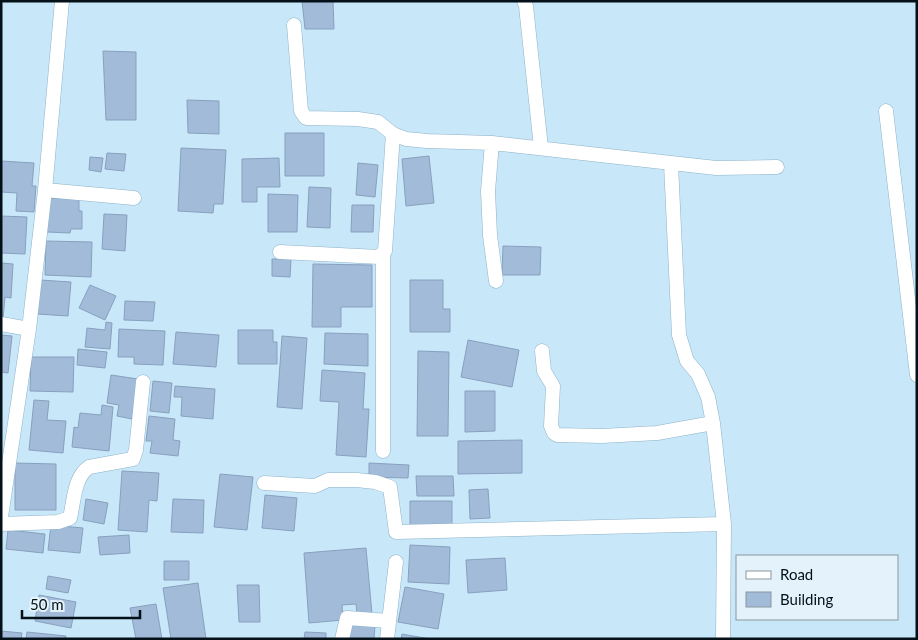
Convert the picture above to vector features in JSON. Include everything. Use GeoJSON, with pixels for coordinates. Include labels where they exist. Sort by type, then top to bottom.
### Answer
{"type":"FeatureCollection","features":[{"type":"Feature","properties":{"kind":"street"},"geometry":{"type":"LineString","coordinates":[[1,518],[29,329],[46,190],[62,1]]}},
{"type":"Feature","properties":{"kind":"street"},"geometry":{"type":"LineString","coordinates":[[524,1],[541,148]]}},
{"type":"Feature","properties":{"kind":"street"},"geometry":{"type":"LineString","coordinates":[[294,25],[301,111],[306,118],[358,119],[378,122],[393,134],[406,139],[492,143],[716,168],[777,167]]}},
{"type":"Feature","properties":{"kind":"street"},"geometry":{"type":"LineString","coordinates":[[886,111],[917,375]]}},
{"type":"Feature","properties":{"kind":"street"},"geometry":{"type":"LineString","coordinates":[[382,452],[382,255],[385,251],[393,134]]}},
{"type":"Feature","properties":{"kind":"street"},"geometry":{"type":"LineString","coordinates":[[492,143],[488,191],[490,235],[496,281]]}},
{"type":"Feature","properties":{"kind":"street"},"geometry":{"type":"LineString","coordinates":[[671,164],[679,335],[687,361],[698,374],[708,397],[713,423],[724,524],[723,639]]}},
{"type":"Feature","properties":{"kind":"street"},"geometry":{"type":"LineString","coordinates":[[46,190],[134,198]]}},
{"type":"Feature","properties":{"kind":"street"},"geometry":{"type":"LineString","coordinates":[[280,252],[379,257],[382,255]]}},
{"type":"Feature","properties":{"kind":"street"},"geometry":{"type":"LineString","coordinates":[[1,324],[29,329]]}},
{"type":"Feature","properties":{"kind":"street"},"geometry":{"type":"LineString","coordinates":[[542,351],[544,371],[553,386],[551,426],[557,435],[602,436],[657,433],[713,423]]}},
{"type":"Feature","properties":{"kind":"street"},"geometry":{"type":"LineString","coordinates":[[1,524],[58,522],[70,518],[79,477],[84,471],[89,467],[133,459],[136,450],[143,382]]}},
{"type":"Feature","properties":{"kind":"street"},"geometry":{"type":"LineString","coordinates":[[264,483],[315,486],[328,480],[357,480],[375,482],[390,487],[396,532],[724,524]]}},
{"type":"Feature","properties":{"kind":"street"},"geometry":{"type":"LineString","coordinates":[[388,639],[396,562]]}},
{"type":"Feature","properties":{"kind":"street"},"geometry":{"type":"LineString","coordinates":[[342,639],[347,618],[389,621]]}},
{"type":"Feature","properties":{"kind":"building"},"geometry":{"type":"Polygon","coordinates":[[[302,1],[333,1],[334,29],[305,29],[302,1]]]}},
{"type":"Feature","properties":{"kind":"building"},"geometry":{"type":"Polygon","coordinates":[[[103,51],[136,52],[136,120],[106,120],[103,51]]]}},
{"type":"Feature","properties":{"kind":"building"},"geometry":{"type":"Polygon","coordinates":[[[187,100],[219,101],[219,134],[188,133],[187,100]]]}},
{"type":"Feature","properties":{"kind":"building"},"geometry":{"type":"Polygon","coordinates":[[[285,133],[324,133],[324,176],[285,176],[285,133]]]}},
{"type":"Feature","properties":{"kind":"building"},"geometry":{"type":"Polygon","coordinates":[[[181,148],[226,150],[223,204],[214,204],[213,213],[178,211],[181,148]]]}},
{"type":"Feature","properties":{"kind":"building"},"geometry":{"type":"Polygon","coordinates":[[[107,153],[126,154],[124,171],[105,169],[107,153]]]}},
{"type":"Feature","properties":{"kind":"building"},"geometry":{"type":"Polygon","coordinates":[[[429,156],[434,203],[406,206],[402,159],[429,156]]]}},
{"type":"Feature","properties":{"kind":"building"},"geometry":{"type":"Polygon","coordinates":[[[90,157],[103,158],[101,172],[89,170],[90,157]]]}},
{"type":"Feature","properties":{"kind":"building"},"geometry":{"type":"Polygon","coordinates":[[[279,158],[280,187],[257,187],[257,202],[242,202],[242,159],[279,158]]]}},
{"type":"Feature","properties":{"kind":"building"},"geometry":{"type":"Polygon","coordinates":[[[1,161],[34,163],[32,186],[36,186],[34,212],[16,211],[17,193],[1,192],[1,161]]]}},
{"type":"Feature","properties":{"kind":"building"},"geometry":{"type":"Polygon","coordinates":[[[358,163],[378,165],[375,197],[356,195],[358,163]]]}},
{"type":"Feature","properties":{"kind":"building"},"geometry":{"type":"Polygon","coordinates":[[[309,187],[331,188],[330,228],[307,227],[309,187]]]}},
{"type":"Feature","properties":{"kind":"building"},"geometry":{"type":"Polygon","coordinates":[[[268,194],[298,195],[297,232],[268,232],[268,194]]]}},
{"type":"Feature","properties":{"kind":"building"},"geometry":{"type":"Polygon","coordinates":[[[48,198],[79,199],[79,211],[82,211],[82,229],[71,229],[70,233],[47,232],[48,198]]]}},
{"type":"Feature","properties":{"kind":"building"},"geometry":{"type":"Polygon","coordinates":[[[352,205],[374,205],[373,232],[351,232],[352,205]]]}},
{"type":"Feature","properties":{"kind":"building"},"geometry":{"type":"Polygon","coordinates":[[[104,214],[127,215],[125,251],[102,249],[104,214]]]}},
{"type":"Feature","properties":{"kind":"building"},"geometry":{"type":"Polygon","coordinates":[[[1,216],[27,217],[25,254],[1,253],[1,216]]]}},
{"type":"Feature","properties":{"kind":"building"},"geometry":{"type":"Polygon","coordinates":[[[46,241],[92,242],[91,277],[45,275],[46,241]]]}},
{"type":"Feature","properties":{"kind":"building"},"geometry":{"type":"Polygon","coordinates":[[[503,246],[541,247],[540,275],[502,275],[503,246]]]}},
{"type":"Feature","properties":{"kind":"building"},"geometry":{"type":"Polygon","coordinates":[[[272,259],[291,259],[290,277],[272,276],[272,259]]]}},
{"type":"Feature","properties":{"kind":"building"},"geometry":{"type":"Polygon","coordinates":[[[1,263],[13,264],[11,298],[5,297],[3,319],[1,318],[1,263]]]}},
{"type":"Feature","properties":{"kind":"building"},"geometry":{"type":"Polygon","coordinates":[[[313,264],[372,265],[372,307],[341,307],[341,327],[312,327],[313,264]]]}},
{"type":"Feature","properties":{"kind":"building"},"geometry":{"type":"Polygon","coordinates":[[[40,280],[71,282],[68,316],[37,314],[40,280]]]}},
{"type":"Feature","properties":{"kind":"building"},"geometry":{"type":"Polygon","coordinates":[[[410,280],[443,280],[443,309],[450,309],[450,332],[410,332],[410,280]]]}},
{"type":"Feature","properties":{"kind":"building"},"geometry":{"type":"Polygon","coordinates":[[[90,285],[116,296],[105,320],[79,308],[90,285]]]}},
{"type":"Feature","properties":{"kind":"building"},"geometry":{"type":"Polygon","coordinates":[[[125,301],[155,302],[153,321],[124,320],[125,301]]]}},
{"type":"Feature","properties":{"kind":"building"},"geometry":{"type":"Polygon","coordinates":[[[106,322],[112,323],[110,349],[85,347],[87,328],[105,330],[106,322]]]}},
{"type":"Feature","properties":{"kind":"building"},"geometry":{"type":"Polygon","coordinates":[[[119,329],[165,331],[163,365],[134,364],[134,357],[118,357],[119,329]]]}},
{"type":"Feature","properties":{"kind":"building"},"geometry":{"type":"Polygon","coordinates":[[[238,330],[273,330],[273,342],[277,342],[277,364],[238,364],[238,330]]]}},
{"type":"Feature","properties":{"kind":"building"},"geometry":{"type":"Polygon","coordinates":[[[176,332],[219,335],[216,367],[173,364],[176,332]]]}},
{"type":"Feature","properties":{"kind":"building"},"geometry":{"type":"Polygon","coordinates":[[[325,333],[368,334],[368,366],[324,364],[325,333]]]}},
{"type":"Feature","properties":{"kind":"building"},"geometry":{"type":"Polygon","coordinates":[[[1,335],[12,336],[8,373],[1,372],[1,335]]]}},
{"type":"Feature","properties":{"kind":"building"},"geometry":{"type":"Polygon","coordinates":[[[282,336],[307,338],[302,409],[277,407],[282,336]]]}},
{"type":"Feature","properties":{"kind":"building"},"geometry":{"type":"Polygon","coordinates":[[[468,340],[519,350],[512,387],[461,377],[468,340]]]}},
{"type":"Feature","properties":{"kind":"building"},"geometry":{"type":"Polygon","coordinates":[[[78,349],[107,352],[105,368],[77,365],[78,349]]]}},
{"type":"Feature","properties":{"kind":"building"},"geometry":{"type":"Polygon","coordinates":[[[418,351],[449,352],[448,436],[417,436],[418,351]]]}},
{"type":"Feature","properties":{"kind":"building"},"geometry":{"type":"Polygon","coordinates":[[[31,357],[74,357],[73,392],[30,391],[31,357]]]}},
{"type":"Feature","properties":{"kind":"building"},"geometry":{"type":"Polygon","coordinates":[[[322,370],[365,373],[363,409],[369,409],[366,457],[336,455],[339,402],[320,401],[322,370]]]}},
{"type":"Feature","properties":{"kind":"building"},"geometry":{"type":"Polygon","coordinates":[[[111,375],[138,379],[132,419],[117,416],[119,405],[107,403],[111,375]]]}},
{"type":"Feature","properties":{"kind":"building"},"geometry":{"type":"Polygon","coordinates":[[[153,381],[172,383],[169,413],[150,411],[153,381]]]}},
{"type":"Feature","properties":{"kind":"building"},"geometry":{"type":"Polygon","coordinates":[[[175,386],[215,389],[213,419],[181,416],[182,397],[174,397],[175,386]]]}},
{"type":"Feature","properties":{"kind":"building"},"geometry":{"type":"Polygon","coordinates":[[[465,391],[495,391],[495,431],[465,432],[465,391]]]}},
{"type":"Feature","properties":{"kind":"building"},"geometry":{"type":"Polygon","coordinates":[[[34,400],[49,401],[47,420],[66,421],[63,453],[29,450],[34,400]]]}},
{"type":"Feature","properties":{"kind":"building"},"geometry":{"type":"Polygon","coordinates":[[[102,405],[113,407],[109,451],[72,447],[74,427],[78,428],[80,413],[101,415],[102,405]]]}},
{"type":"Feature","properties":{"kind":"building"},"geometry":{"type":"Polygon","coordinates":[[[149,416],[175,419],[173,440],[180,441],[178,456],[150,453],[152,441],[146,441],[149,416]]]}},
{"type":"Feature","properties":{"kind":"building"},"geometry":{"type":"Polygon","coordinates":[[[522,440],[522,473],[458,474],[458,441],[522,440]]]}},
{"type":"Feature","properties":{"kind":"building"},"geometry":{"type":"Polygon","coordinates":[[[15,463],[56,464],[56,510],[15,510],[15,463]]]}},
{"type":"Feature","properties":{"kind":"building"},"geometry":{"type":"Polygon","coordinates":[[[369,463],[409,465],[408,478],[369,477],[369,463]]]}},
{"type":"Feature","properties":{"kind":"building"},"geometry":{"type":"Polygon","coordinates":[[[122,471],[159,473],[157,501],[149,500],[147,532],[118,530],[122,471]]]}},
{"type":"Feature","properties":{"kind":"building"},"geometry":{"type":"Polygon","coordinates":[[[220,474],[253,477],[247,530],[214,527],[220,474]]]}},
{"type":"Feature","properties":{"kind":"building"},"geometry":{"type":"Polygon","coordinates":[[[416,476],[453,476],[454,496],[417,496],[416,476]]]}},
{"type":"Feature","properties":{"kind":"building"},"geometry":{"type":"Polygon","coordinates":[[[488,489],[490,518],[470,519],[469,490],[488,489]]]}},
{"type":"Feature","properties":{"kind":"building"},"geometry":{"type":"Polygon","coordinates":[[[265,495],[297,498],[294,531],[262,528],[265,495]]]}},
{"type":"Feature","properties":{"kind":"building"},"geometry":{"type":"Polygon","coordinates":[[[86,499],[108,503],[104,524],[83,520],[86,499]]]}},
{"type":"Feature","properties":{"kind":"building"},"geometry":{"type":"Polygon","coordinates":[[[173,499],[204,500],[203,533],[171,532],[173,499]]]}},
{"type":"Feature","properties":{"kind":"building"},"geometry":{"type":"Polygon","coordinates":[[[410,501],[452,501],[452,524],[410,525],[410,501]]]}},
{"type":"Feature","properties":{"kind":"building"},"geometry":{"type":"Polygon","coordinates":[[[51,525],[83,528],[80,553],[48,550],[51,525]]]}},
{"type":"Feature","properties":{"kind":"building"},"geometry":{"type":"Polygon","coordinates":[[[8,530],[45,534],[43,553],[6,549],[8,530]]]}},
{"type":"Feature","properties":{"kind":"building"},"geometry":{"type":"Polygon","coordinates":[[[129,535],[130,553],[100,555],[98,537],[129,535]]]}},
{"type":"Feature","properties":{"kind":"building"},"geometry":{"type":"Polygon","coordinates":[[[410,545],[450,547],[449,584],[408,582],[410,545]]]}},
{"type":"Feature","properties":{"kind":"building"},"geometry":{"type":"Polygon","coordinates":[[[366,548],[372,614],[357,615],[356,604],[342,605],[343,620],[309,623],[304,553],[366,548]]]}},
{"type":"Feature","properties":{"kind":"building"},"geometry":{"type":"Polygon","coordinates":[[[505,558],[507,590],[468,593],[466,560],[505,558]]]}},
{"type":"Feature","properties":{"kind":"building"},"geometry":{"type":"Polygon","coordinates":[[[164,561],[189,561],[189,580],[164,580],[164,561]]]}},
{"type":"Feature","properties":{"kind":"building"},"geometry":{"type":"Polygon","coordinates":[[[48,576],[71,580],[68,593],[46,589],[48,576]]]}},
{"type":"Feature","properties":{"kind":"building"},"geometry":{"type":"Polygon","coordinates":[[[198,583],[206,639],[171,639],[163,588],[198,583]]]}},
{"type":"Feature","properties":{"kind":"building"},"geometry":{"type":"Polygon","coordinates":[[[237,585],[259,585],[260,622],[239,622],[237,585]]]}},
{"type":"Feature","properties":{"kind":"building"},"geometry":{"type":"Polygon","coordinates":[[[405,587],[444,594],[438,629],[398,622],[405,587]]]}},
{"type":"Feature","properties":{"kind":"building"},"geometry":{"type":"Polygon","coordinates":[[[39,595],[76,602],[71,628],[35,621],[39,595]]]}},
{"type":"Feature","properties":{"kind":"building"},"geometry":{"type":"Polygon","coordinates":[[[156,604],[162,639],[136,639],[130,608],[156,604]]]}},
{"type":"Feature","properties":{"kind":"building"},"geometry":{"type":"Polygon","coordinates":[[[349,624],[375,625],[374,639],[348,639],[349,624]]]}},
{"type":"Feature","properties":{"kind":"building"},"geometry":{"type":"Polygon","coordinates":[[[1,631],[22,633],[21,639],[1,639],[1,631]]]}},
{"type":"Feature","properties":{"kind":"building"},"geometry":{"type":"Polygon","coordinates":[[[27,632],[66,636],[66,639],[26,639],[27,632]]]}},
{"type":"Feature","properties":{"kind":"building"},"geometry":{"type":"Polygon","coordinates":[[[305,632],[326,633],[326,639],[304,639],[305,632]]]}},
{"type":"Feature","properties":{"kind":"building"},"geometry":{"type":"Polygon","coordinates":[[[402,634],[430,639],[401,639],[402,634]]]}}]}
